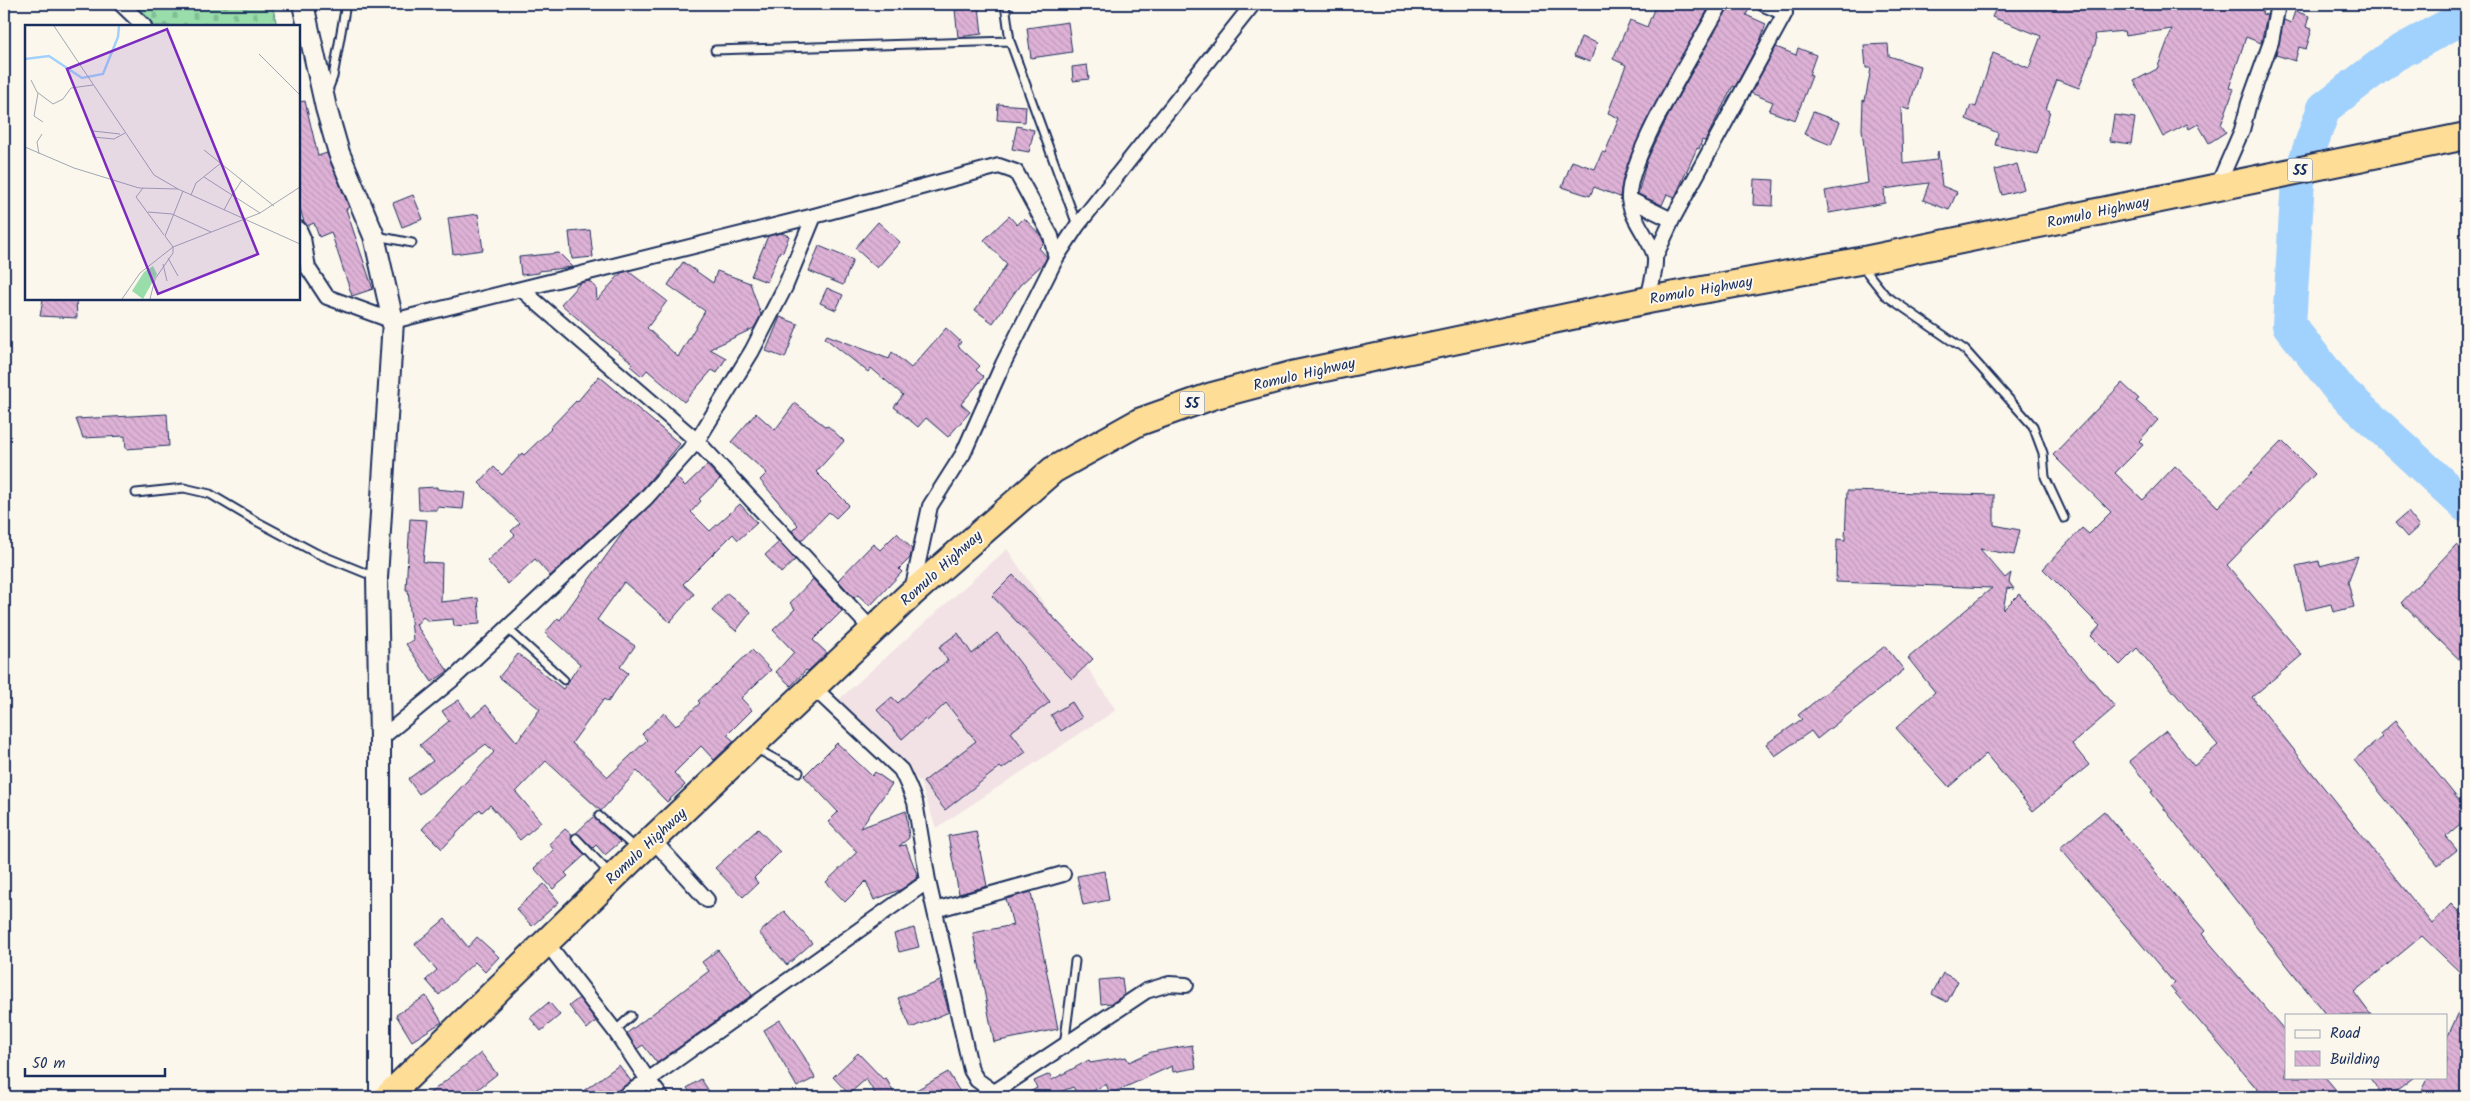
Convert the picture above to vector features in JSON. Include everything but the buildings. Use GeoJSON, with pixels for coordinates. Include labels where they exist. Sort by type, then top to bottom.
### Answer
{"type":"FeatureCollection","features":[{"type":"Feature","properties":{"kind":"highway","name":"Romulo Highway"},"geometry":{"type":"LineString","coordinates":[[387,1097],[613,877],[911,594],[1053,470],[1139,422],[1212,396],[1291,375],[1648,300],[1859,261],[2466,136]]}},
{"type":"Feature","properties":{"kind":"street"},"geometry":{"type":"LineString","coordinates":[[121,4],[143,25]]}},
{"type":"Feature","properties":{"kind":"street"},"geometry":{"type":"LineString","coordinates":[[303,4],[326,108],[339,153],[374,236],[393,321],[377,578],[380,739],[380,1097]]}},
{"type":"Feature","properties":{"kind":"street"},"geometry":{"type":"LineString","coordinates":[[911,594],[930,506],[963,454],[999,373],[1056,258],[1077,226],[1253,4]]}},
{"type":"Feature","properties":{"kind":"street"},"geometry":{"type":"LineString","coordinates":[[1655,257],[1634,218],[1629,199],[1632,175],[1643,147],[1721,4]]}},
{"type":"Feature","properties":{"kind":"street"},"geometry":{"type":"LineString","coordinates":[[1648,300],[1655,257],[1672,220],[1786,13],[1764,4]]}},
{"type":"Feature","properties":{"kind":"street"},"geometry":{"type":"LineString","coordinates":[[2228,185],[2249,103],[2271,42],[2278,4]]}},
{"type":"Feature","properties":{"kind":"street"},"geometry":{"type":"LineString","coordinates":[[300,235],[308,268],[326,297],[393,321],[814,216],[992,167],[1007,167],[1016,172],[1051,236],[1056,258]]}},
{"type":"Feature","properties":{"kind":"street"},"geometry":{"type":"LineString","coordinates":[[1629,199],[1672,220]]}},
{"type":"Feature","properties":{"kind":"street"},"geometry":{"type":"LineString","coordinates":[[380,739],[453,679],[645,499],[697,441],[752,350],[785,287],[814,216]]}},
{"type":"Feature","properties":{"kind":"street"},"geometry":{"type":"LineString","coordinates":[[522,289],[697,441],[873,631]]}},
{"type":"Feature","properties":{"kind":"street"},"geometry":{"type":"LineString","coordinates":[[814,688],[900,770],[915,802],[928,881],[971,1070],[977,1080],[993,1096],[1146,991],[1169,984],[1186,986]]}},
{"type":"Feature","properties":{"kind":"street"},"geometry":{"type":"LineString","coordinates":[[646,846],[707,900]]}},
{"type":"Feature","properties":{"kind":"street"},"geometry":{"type":"LineString","coordinates":[[935,910],[1062,874]]}},
{"type":"Feature","properties":{"kind":"street"},"geometry":{"type":"LineString","coordinates":[[624,1097],[928,881]]}},
{"type":"Feature","properties":{"kind":"street"},"geometry":{"type":"LineString","coordinates":[[546,942],[615,1031],[661,1097]]}},
{"type":"Feature","properties":{"kind":"lane"},"geometry":{"type":"LineString","coordinates":[[326,108],[346,4]]}},
{"type":"Feature","properties":{"kind":"lane"},"geometry":{"type":"LineString","coordinates":[[1005,4],[1010,41],[1077,226]]}},
{"type":"Feature","properties":{"kind":"lane"},"geometry":{"type":"LineString","coordinates":[[715,50],[1010,41]]}},
{"type":"Feature","properties":{"kind":"lane"},"geometry":{"type":"LineString","coordinates":[[374,236],[412,242]]}},
{"type":"Feature","properties":{"kind":"lane"},"geometry":{"type":"LineString","coordinates":[[1859,261],[1885,295],[1965,350],[2033,426],[2043,453],[2045,477],[2064,518]]}},
{"type":"Feature","properties":{"kind":"lane"},"geometry":{"type":"LineString","coordinates":[[136,493],[184,488],[210,494],[316,553],[377,578]]}},
{"type":"Feature","properties":{"kind":"lane"},"geometry":{"type":"LineString","coordinates":[[507,628],[564,680]]}},
{"type":"Feature","properties":{"kind":"lane"},"geometry":{"type":"LineString","coordinates":[[752,746],[799,772]]}},
{"type":"Feature","properties":{"kind":"lane"},"geometry":{"type":"LineString","coordinates":[[599,816],[646,846]]}},
{"type":"Feature","properties":{"kind":"lane"},"geometry":{"type":"LineString","coordinates":[[576,838],[613,877]]}},
{"type":"Feature","properties":{"kind":"lane"},"geometry":{"type":"LineString","coordinates":[[1064,1046],[1075,961]]}},
{"type":"Feature","properties":{"kind":"lane"},"geometry":{"type":"LineString","coordinates":[[615,1031],[631,1016]]}},
{"type":"Feature","properties":{"kind":"shaded area"},"geometry":{"type":"Polygon","coordinates":[[[1007,549],[1116,710],[936,828],[920,782],[836,702],[1007,549]]]}},
{"type":"Feature","properties":{"kind":"green space"},"geometry":{"type":"Polygon","coordinates":[[[133,4],[272,4],[277,25],[151,25],[133,4]]]}},
{"type":"Feature","properties":{"kind":"waterway"},"geometry":{"type":"LineString","coordinates":[[2466,16],[2394,55],[2324,108],[2298,181],[2289,325],[2339,389],[2466,506]]}}]}
